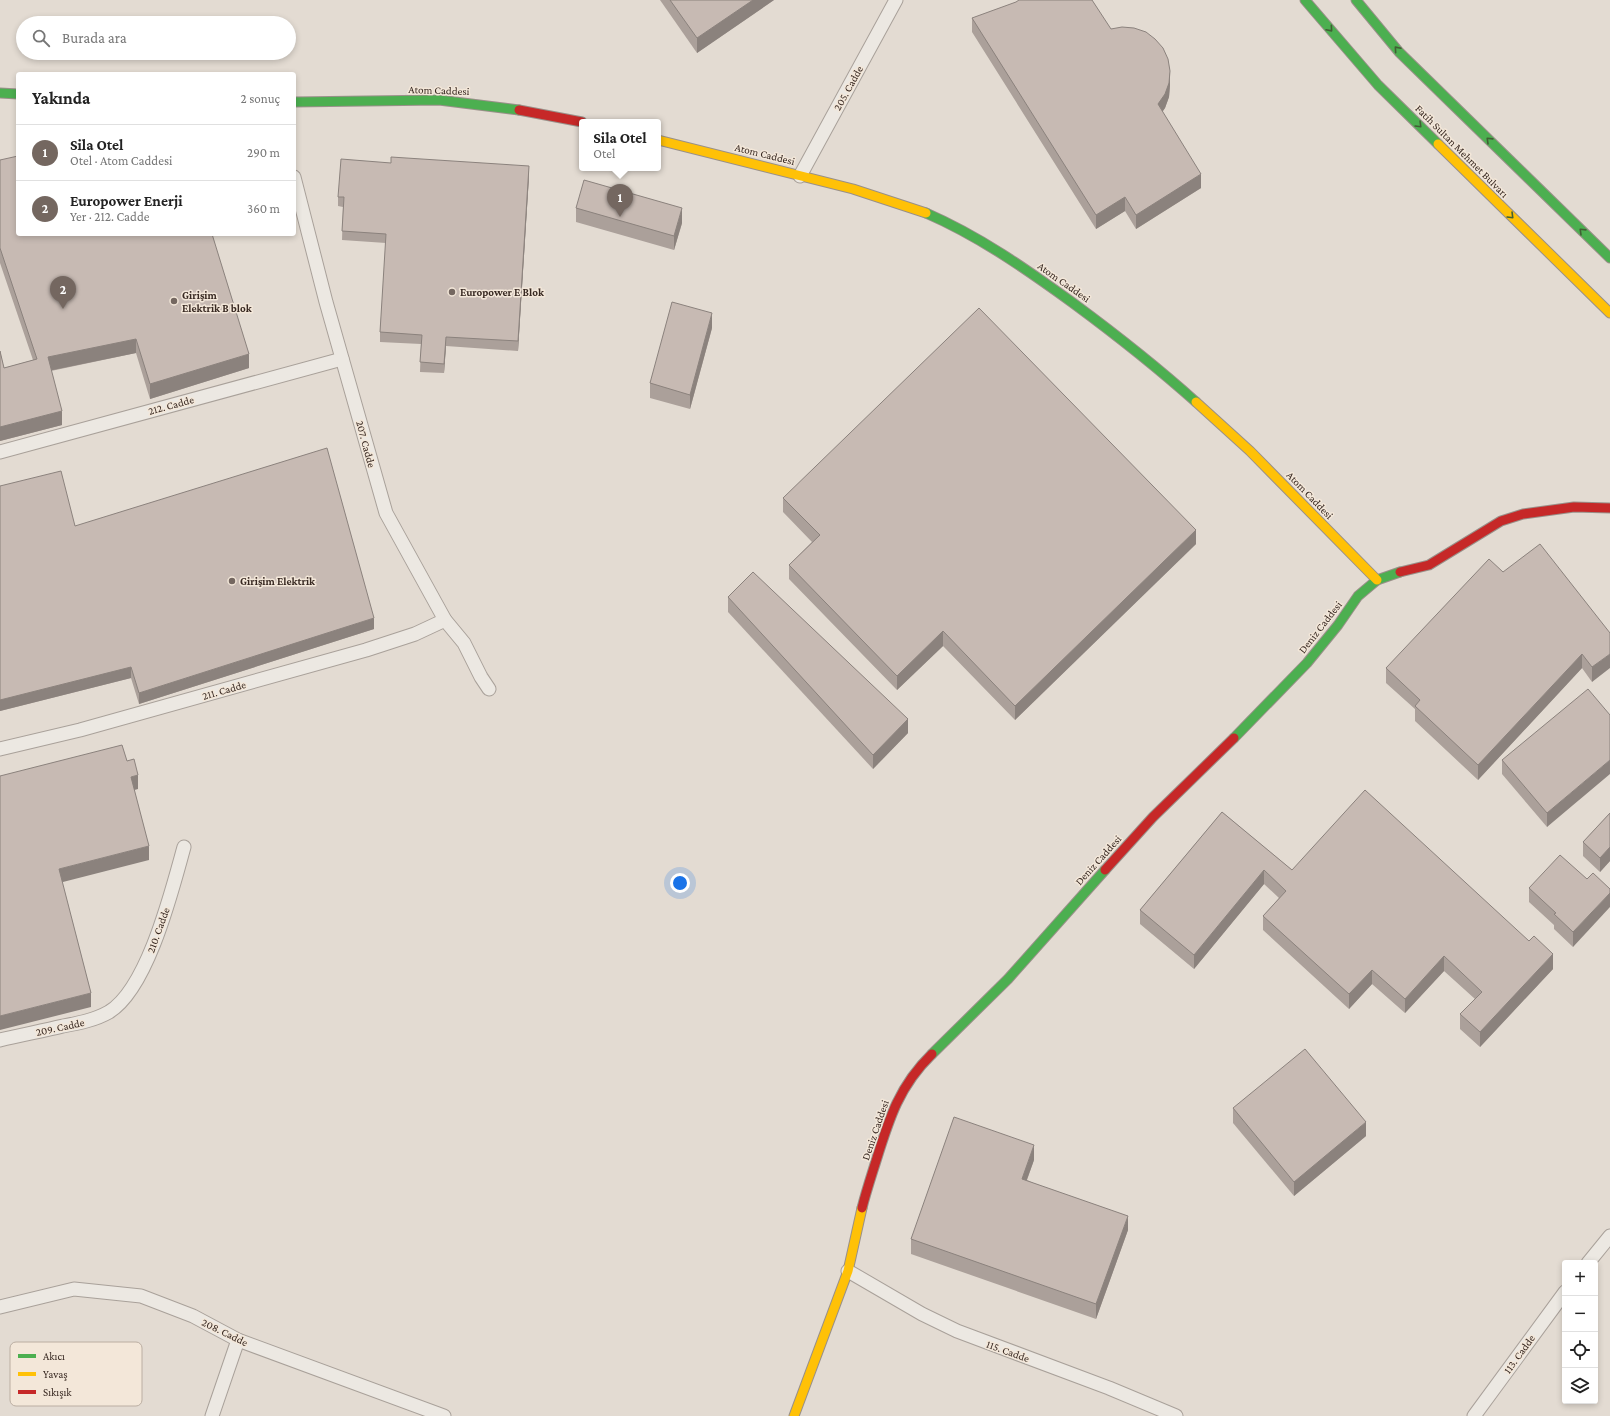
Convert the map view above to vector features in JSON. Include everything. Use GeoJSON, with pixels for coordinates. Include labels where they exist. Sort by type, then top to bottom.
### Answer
{"type":"FeatureCollection","features":[{"type":"Feature","properties":{"kind":"main road","name":"Fatih Sultan Mehmet Bulvarı"},"geometry":{"type":"LineString","coordinates":[[1305,0],[1378,85],[1610,313]]}},
{"type":"Feature","properties":{"kind":"main road"},"geometry":{"type":"LineString","coordinates":[[1356,0],[1399,52],[1610,258]]}},
{"type":"Feature","properties":{"kind":"main road"},"geometry":{"type":"LineString","coordinates":[[0,93],[16,94]]}},
{"type":"Feature","properties":{"kind":"main road","name":"Atom Caddesi"},"geometry":{"type":"LineString","coordinates":[[296,102],[439,100],[503,107],[579,121]]}},
{"type":"Feature","properties":{"kind":"main road","name":"Atom Caddesi"},"geometry":{"type":"LineString","coordinates":[[661,141],[867,194],[921,211],[947,222],[981,240],[1047,284],[1108,329],[1187,394],[1250,451],[1376,580]]}},
{"type":"Feature","properties":{"kind":"main road","name":"Deniz Caddesi"},"geometry":{"type":"LineString","coordinates":[[794,1416],[848,1271],[863,1204],[890,1118],[899,1097],[926,1061],[1008,979],[1153,817],[1249,723],[1307,663],[1338,626],[1358,596],[1376,580],[1395,573],[1429,565],[1501,521],[1523,514],[1574,507],[1610,508]]}},
{"type":"Feature","properties":{"kind":"street","name":"205. Cadde"},"geometry":{"type":"LineString","coordinates":[[800,176],[896,0]]}},
{"type":"Feature","properties":{"kind":"street","name":"207. Cadde"},"geometry":{"type":"LineString","coordinates":[[296,185],[342,359],[386,513],[445,620],[464,643],[481,677],[489,689]]}},
{"type":"Feature","properties":{"kind":"street","name":"212. Cadde"},"geometry":{"type":"LineString","coordinates":[[0,452],[342,359]]}},
{"type":"Feature","properties":{"kind":"street","name":"211. Cadde"},"geometry":{"type":"LineString","coordinates":[[0,749],[80,730],[366,650],[415,634],[445,620]]}},
{"type":"Feature","properties":{"kind":"street","name":"210. Cadde"},"geometry":{"type":"LineString","coordinates":[[118,1005],[132,988],[144,968],[167,904],[184,847]]}},
{"type":"Feature","properties":{"kind":"street","name":"209. Cadde"},"geometry":{"type":"LineString","coordinates":[[0,1040],[92,1020],[109,1012],[118,1005]]}},
{"type":"Feature","properties":{"kind":"street"},"geometry":{"type":"LineString","coordinates":[[1590,1260],[1610,1236]]}},
{"type":"Feature","properties":{"kind":"street","name":"115. Cadde"},"geometry":{"type":"LineString","coordinates":[[848,1271],[909,1307],[956,1331],[1109,1388],[1176,1416]]}},
{"type":"Feature","properties":{"kind":"street","name":"208. Cadde"},"geometry":{"type":"LineString","coordinates":[[0,1307],[74,1289],[141,1296],[193,1316],[238,1340],[444,1416]]}},
{"type":"Feature","properties":{"kind":"street","name":"113. Cadde"},"geometry":{"type":"LineString","coordinates":[[1474,1416],[1562,1296]]}},
{"type":"Feature","properties":{"kind":"street"},"geometry":{"type":"LineString","coordinates":[[212,1416],[238,1340]]}},
{"type":"Feature","properties":{"kind":"building"},"geometry":{"type":"Polygon","coordinates":[[[670,0],[753,0],[697,38],[670,0]]]}},
{"type":"Feature","properties":{"kind":"building"},"geometry":{"type":"Polygon","coordinates":[[[1019,0],[1092,0],[1111,29],[1122,27],[1134,28],[1146,32],[1155,39],[1163,48],[1168,59],[1170,71],[1169,83],[1165,94],[1158,104],[1201,174],[1136,215],[1125,197],[1096,215],[972,18],[1019,0]]]}},
{"type":"Feature","properties":{"kind":"building"},"geometry":{"type":"Polygon","coordinates":[[[16,156],[16,236],[213,236],[249,354],[150,384],[136,339],[48,357],[62,411],[0,427],[0,351],[4,368],[37,359],[0,248],[0,160],[16,156]]]}},
{"type":"Feature","properties":{"kind":"building","name":"Europower E Blok"},"geometry":{"type":"Polygon","coordinates":[[[391,157],[529,166],[518,341],[446,337],[444,364],[420,362],[422,335],[380,332],[386,234],[342,231],[344,197],[338,197],[341,159],[391,163],[391,157]]]}},
{"type":"Feature","properties":{"kind":"building"},"geometry":{"type":"Polygon","coordinates":[[[584,180],[682,208],[674,236],[576,208],[584,180]]]}},
{"type":"Feature","properties":{"kind":"building"},"geometry":{"type":"Polygon","coordinates":[[[672,302],[712,313],[690,395],[650,383],[672,302]]]}},
{"type":"Feature","properties":{"kind":"building"},"geometry":{"type":"Polygon","coordinates":[[[979,308],[1196,530],[1015,706],[943,631],[897,676],[789,565],[820,535],[783,498],[979,308]]]}},
{"type":"Feature","properties":{"kind":"building","name":"Girişim Elektrik"},"geometry":{"type":"Polygon","coordinates":[[[327,448],[374,618],[139,693],[131,667],[0,700],[0,486],[61,471],[75,526],[327,448]]]}},
{"type":"Feature","properties":{"kind":"building"},"geometry":{"type":"Polygon","coordinates":[[[1540,544],[1610,633],[1610,654],[1592,667],[1582,654],[1478,765],[1415,706],[1420,700],[1386,668],[1489,559],[1503,572],[1540,544]]]}},
{"type":"Feature","properties":{"kind":"building"},"geometry":{"type":"Polygon","coordinates":[[[753,572],[908,719],[873,755],[728,597],[753,572]]]}},
{"type":"Feature","properties":{"kind":"building"},"geometry":{"type":"Polygon","coordinates":[[[1588,689],[1610,715],[1610,760],[1547,813],[1502,760],[1588,689]]]}},
{"type":"Feature","properties":{"kind":"building"},"geometry":{"type":"Polygon","coordinates":[[[122,745],[127,761],[134,759],[138,775],[131,777],[149,846],[59,869],[91,993],[0,1016],[0,776],[122,745]]]}},
{"type":"Feature","properties":{"kind":"building"},"geometry":{"type":"Polygon","coordinates":[[[1365,790],[1529,941],[1534,936],[1553,954],[1480,1032],[1460,1014],[1482,992],[1444,956],[1405,999],[1372,970],[1349,994],[1263,916],[1286,891],[1264,870],[1194,955],[1140,910],[1222,812],[1292,870],[1365,790]]]}},
{"type":"Feature","properties":{"kind":"building"},"geometry":{"type":"Polygon","coordinates":[[[1610,813],[1610,847],[1600,858],[1583,842],[1610,813]]]}},
{"type":"Feature","properties":{"kind":"building"},"geometry":{"type":"Polygon","coordinates":[[[1560,855],[1587,879],[1593,873],[1610,889],[1610,893],[1573,932],[1554,914],[1556,913],[1529,888],[1560,855]]]}},
{"type":"Feature","properties":{"kind":"building"},"geometry":{"type":"Polygon","coordinates":[[[1305,1049],[1366,1122],[1294,1182],[1233,1108],[1305,1049]]]}},
{"type":"Feature","properties":{"kind":"building"},"geometry":{"type":"Polygon","coordinates":[[[954,1117],[1034,1145],[1022,1179],[1128,1216],[1096,1304],[911,1239],[954,1117]]]}},
{"type":"Feature","properties":{"kind":"traffic: fast"},"geometry":{"type":"LineString","coordinates":[[1305,0],[1378,85],[1438,144]]}},
{"type":"Feature","properties":{"kind":"traffic: fast"},"geometry":{"type":"LineString","coordinates":[[1356,0],[1399,52],[1610,258]]}},
{"type":"Feature","properties":{"kind":"traffic: fast"},"geometry":{"type":"LineString","coordinates":[[0,93],[16,94]]}},
{"type":"Feature","properties":{"kind":"traffic: fast"},"geometry":{"type":"LineString","coordinates":[[296,102],[439,100],[519,110]]}},
{"type":"Feature","properties":{"kind":"traffic: fast"},"geometry":{"type":"LineString","coordinates":[[926,213],[965,232],[1038,278],[1120,339],[1196,402]]}},
{"type":"Feature","properties":{"kind":"traffic: fast"},"geometry":{"type":"LineString","coordinates":[[1234,738],[1307,663],[1338,625],[1358,596],[1377,580],[1400,572]]}},
{"type":"Feature","properties":{"kind":"traffic: fast"},"geometry":{"type":"LineString","coordinates":[[932,1054],[1008,979],[1105,870]]}},
{"type":"Feature","properties":{"kind":"traffic: slow"},"geometry":{"type":"LineString","coordinates":[[661,141],[853,189],[926,213]]}},
{"type":"Feature","properties":{"kind":"traffic: slow"},"geometry":{"type":"LineString","coordinates":[[1438,144],[1610,313]]}},
{"type":"Feature","properties":{"kind":"traffic: slow"},"geometry":{"type":"LineString","coordinates":[[1196,402],[1250,451],[1377,580]]}},
{"type":"Feature","properties":{"kind":"traffic: slow"},"geometry":{"type":"LineString","coordinates":[[794,1416],[848,1271],[862,1208]]}},
{"type":"Feature","properties":{"kind":"traffic: jam"},"geometry":{"type":"LineString","coordinates":[[519,110],[579,121]]}},
{"type":"Feature","properties":{"kind":"traffic: jam"},"geometry":{"type":"LineString","coordinates":[[1400,572],[1429,565],[1501,521],[1523,514],[1574,507],[1610,508]]}},
{"type":"Feature","properties":{"kind":"traffic: jam"},"geometry":{"type":"LineString","coordinates":[[1105,870],[1153,817],[1234,738]]}},
{"type":"Feature","properties":{"kind":"traffic: jam"},"geometry":{"type":"LineString","coordinates":[[862,1208],[896,1104],[911,1078],[932,1054]]}},
{"type":"Feature","properties":{"kind":"place","name":"Sila Otel"},"geometry":{"type":"Point","coordinates":[620,217]}},
{"type":"Feature","properties":{"kind":"place","name":"Europower E Blok"},"geometry":{"type":"Point","coordinates":[452,292]}},
{"type":"Feature","properties":{"kind":"place","name":"Girişim Elektrik B blok"},"geometry":{"type":"Point","coordinates":[174,301]}},
{"type":"Feature","properties":{"kind":"place","name":"Europower Enerji"},"geometry":{"type":"Point","coordinates":[63,309]}},
{"type":"Feature","properties":{"kind":"place","name":"Girişim Elektrik"},"geometry":{"type":"Point","coordinates":[232,581]}}]}
